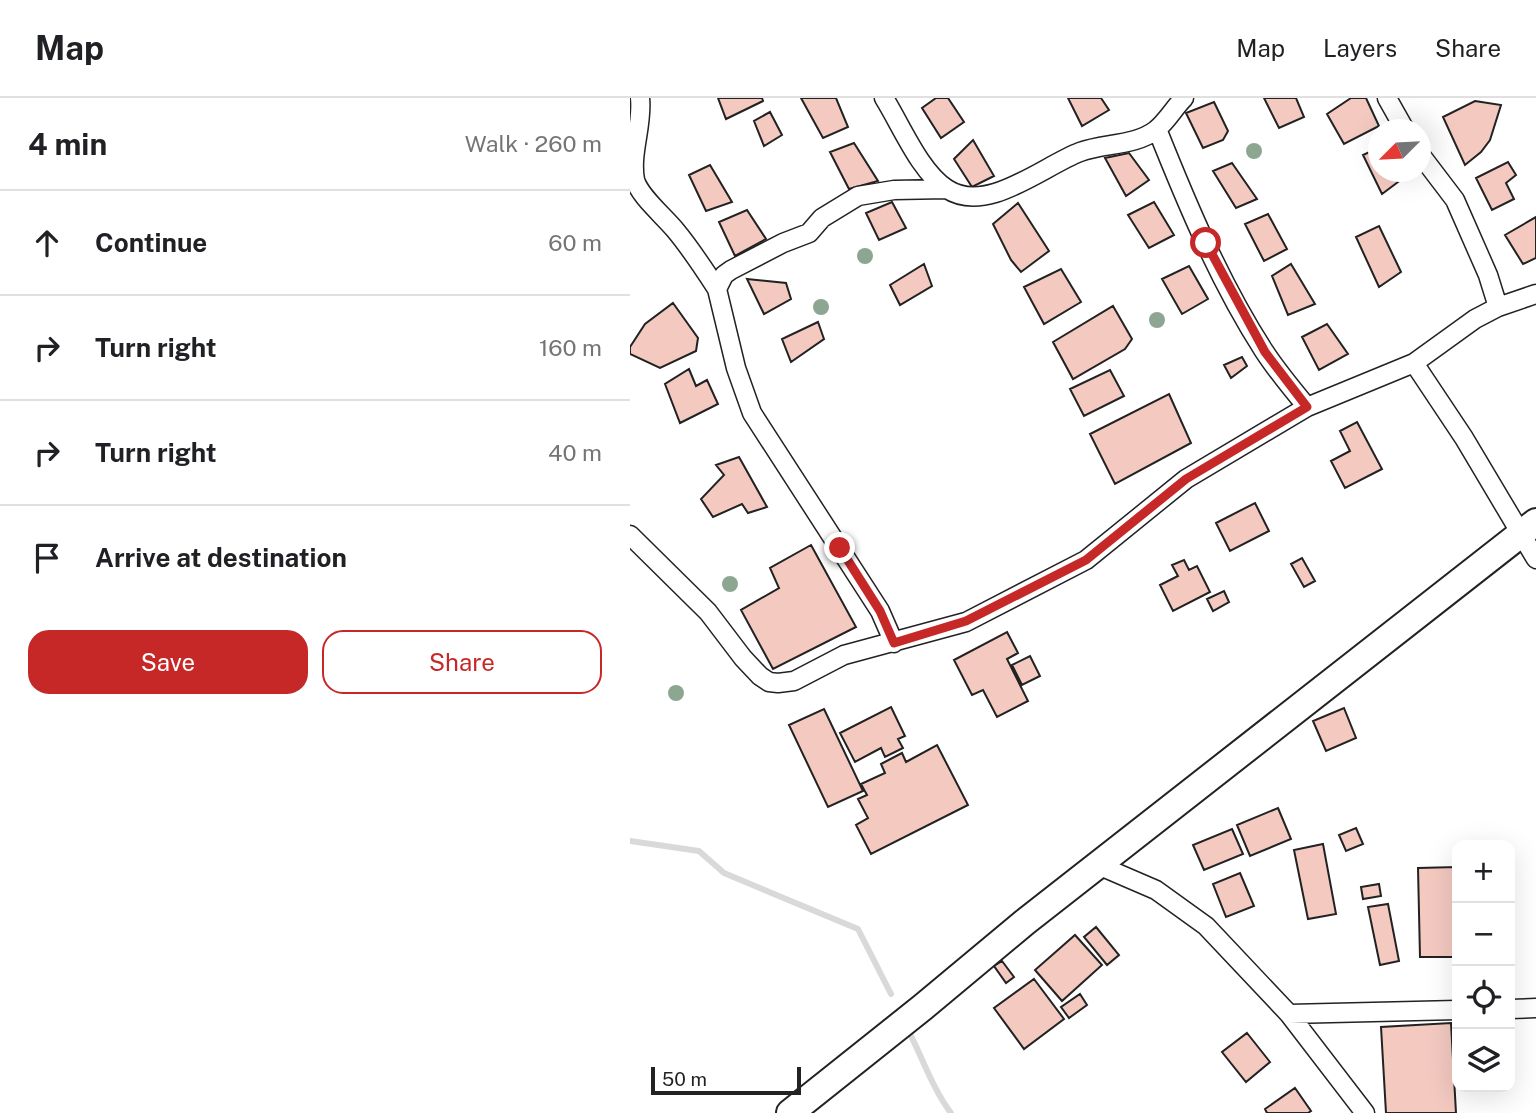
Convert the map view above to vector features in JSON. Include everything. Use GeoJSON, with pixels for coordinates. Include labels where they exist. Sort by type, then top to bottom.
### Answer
{"type":"FeatureCollection","features":[{"type":"Feature","properties":{"kind":"main road"},"geometry":{"type":"LineString","coordinates":[[790,1113],[1098,864],[1528,528]]}},
{"type":"Feature","properties":{"kind":"street"},"geometry":{"type":"LineString","coordinates":[[640,98],[641,110],[635,140],[636,181],[695,255],[717,289],[736,368],[752,413],[880,611],[894,643]]}},
{"type":"Feature","properties":{"kind":"street"},"geometry":{"type":"LineString","coordinates":[[884,98],[928,170],[946,189],[961,196],[972,197],[995,193],[1078,152],[1132,141],[1157,129],[1184,98]]}},
{"type":"Feature","properties":{"kind":"street"},"geometry":{"type":"LineString","coordinates":[[1387,98],[1399,119]]}},
{"type":"Feature","properties":{"kind":"street"},"geometry":{"type":"LineString","coordinates":[[1157,129],[1206,243],[1246,321],[1265,352],[1307,407]]}},
{"type":"Feature","properties":{"kind":"street"},"geometry":{"type":"LineString","coordinates":[[1431,168],[1455,200],[1488,275],[1498,307]]}},
{"type":"Feature","properties":{"kind":"street"},"geometry":{"type":"LineString","coordinates":[[717,289],[724,275],[731,270],[783,243],[809,233],[822,218],[858,196],[894,190],[946,189]]}},
{"type":"Feature","properties":{"kind":"street"},"geometry":{"type":"LineString","coordinates":[[630,535],[708,612],[743,658],[769,682],[794,681],[844,655],[966,621],[1086,560],[1186,479],[1307,407],[1414,363],[1465,326],[1498,307],[1536,294]]}},
{"type":"Feature","properties":{"kind":"street"},"geometry":{"type":"LineString","coordinates":[[1414,363],[1528,528],[1536,559]]}},
{"type":"Feature","properties":{"kind":"street"},"geometry":{"type":"LineString","coordinates":[[1098,864],[1156,890],[1206,926],[1289,1014],[1365,1113]]}},
{"type":"Feature","properties":{"kind":"street"},"geometry":{"type":"LineString","coordinates":[[1515,1009],[1536,1008]]}},
{"type":"Feature","properties":{"kind":"street"},"geometry":{"type":"LineString","coordinates":[[1289,1014],[1452,1010]]}},
{"type":"Feature","properties":{"kind":"building"},"geometry":{"type":"Polygon","coordinates":[[[718,98],[762,98],[763,101],[726,119],[718,98]]]}},
{"type":"Feature","properties":{"kind":"building"},"geometry":{"type":"Polygon","coordinates":[[[801,98],[836,98],[848,127],[823,138],[801,98]]]}},
{"type":"Feature","properties":{"kind":"building"},"geometry":{"type":"Polygon","coordinates":[[[936,98],[948,98],[964,122],[941,138],[922,108],[936,98]]]}},
{"type":"Feature","properties":{"kind":"building"},"geometry":{"type":"Polygon","coordinates":[[[1068,98],[1101,98],[1109,110],[1082,126],[1068,98]]]}},
{"type":"Feature","properties":{"kind":"building"},"geometry":{"type":"Polygon","coordinates":[[[1264,98],[1296,98],[1304,117],[1279,128],[1264,98]]]}},
{"type":"Feature","properties":{"kind":"building"},"geometry":{"type":"Polygon","coordinates":[[[1351,98],[1366,98],[1376,119],[1368,119],[1368,132],[1344,144],[1327,114],[1351,98]]]}},
{"type":"Feature","properties":{"kind":"building"},"geometry":{"type":"Polygon","coordinates":[[[1475,101],[1501,105],[1490,140],[1481,152],[1465,165],[1443,117],[1475,101]]]}},
{"type":"Feature","properties":{"kind":"building"},"geometry":{"type":"Polygon","coordinates":[[[1214,102],[1228,131],[1223,140],[1203,148],[1186,113],[1214,102]]]}},
{"type":"Feature","properties":{"kind":"building"},"geometry":{"type":"Polygon","coordinates":[[[770,112],[782,135],[764,146],[754,121],[770,112]]]}},
{"type":"Feature","properties":{"kind":"building"},"geometry":{"type":"Polygon","coordinates":[[[973,140],[994,176],[972,187],[954,159],[973,140]]]}},
{"type":"Feature","properties":{"kind":"building"},"geometry":{"type":"Polygon","coordinates":[[[854,143],[878,181],[849,189],[830,152],[854,143]]]}},
{"type":"Feature","properties":{"kind":"building"},"geometry":{"type":"Polygon","coordinates":[[[1129,153],[1149,180],[1126,196],[1105,158],[1129,153]]]}},
{"type":"Feature","properties":{"kind":"building"},"geometry":{"type":"Polygon","coordinates":[[[1368,153],[1368,165],[1363,155],[1368,153]]]}},
{"type":"Feature","properties":{"kind":"building"},"geometry":{"type":"Polygon","coordinates":[[[1508,162],[1516,175],[1506,183],[1514,199],[1492,210],[1476,178],[1508,162]]]}},
{"type":"Feature","properties":{"kind":"building"},"geometry":{"type":"Polygon","coordinates":[[[1232,163],[1257,199],[1236,208],[1213,171],[1232,163]]]}},
{"type":"Feature","properties":{"kind":"building"},"geometry":{"type":"Polygon","coordinates":[[[710,165],[732,202],[706,211],[689,175],[710,165]]]}},
{"type":"Feature","properties":{"kind":"building"},"geometry":{"type":"Polygon","coordinates":[[[1376,182],[1398,182],[1382,194],[1376,182]]]}},
{"type":"Feature","properties":{"kind":"building"},"geometry":{"type":"Polygon","coordinates":[[[892,202],[906,228],[879,240],[866,213],[892,202]]]}},
{"type":"Feature","properties":{"kind":"building"},"geometry":{"type":"Polygon","coordinates":[[[1154,202],[1174,235],[1149,248],[1128,215],[1154,202]]]}},
{"type":"Feature","properties":{"kind":"building"},"geometry":{"type":"Polygon","coordinates":[[[1018,203],[1049,251],[1021,272],[1011,260],[993,224],[1018,203]]]}},
{"type":"Feature","properties":{"kind":"building"},"geometry":{"type":"Polygon","coordinates":[[[747,210],[766,239],[735,256],[719,222],[747,210]]]}},
{"type":"Feature","properties":{"kind":"building"},"geometry":{"type":"Polygon","coordinates":[[[1268,214],[1287,249],[1264,261],[1245,224],[1268,214]]]}},
{"type":"Feature","properties":{"kind":"building"},"geometry":{"type":"Polygon","coordinates":[[[1536,217],[1536,258],[1523,264],[1505,235],[1536,217]]]}},
{"type":"Feature","properties":{"kind":"building"},"geometry":{"type":"Polygon","coordinates":[[[1379,226],[1401,272],[1379,287],[1356,237],[1379,226]]]}},
{"type":"Feature","properties":{"kind":"building"},"geometry":{"type":"Polygon","coordinates":[[[924,264],[932,286],[900,305],[890,285],[924,264]]]}},
{"type":"Feature","properties":{"kind":"building"},"geometry":{"type":"Polygon","coordinates":[[[1291,264],[1315,304],[1288,315],[1272,276],[1291,264]]]}},
{"type":"Feature","properties":{"kind":"building"},"geometry":{"type":"Polygon","coordinates":[[[1189,266],[1208,299],[1182,314],[1162,279],[1189,266]]]}},
{"type":"Feature","properties":{"kind":"building"},"geometry":{"type":"Polygon","coordinates":[[[1061,269],[1081,302],[1044,324],[1024,287],[1061,269]]]}},
{"type":"Feature","properties":{"kind":"building"},"geometry":{"type":"Polygon","coordinates":[[[747,279],[786,283],[791,299],[764,314],[747,279]]]}},
{"type":"Feature","properties":{"kind":"building"},"geometry":{"type":"Polygon","coordinates":[[[673,303],[698,338],[696,351],[660,368],[630,354],[630,347],[645,324],[673,303]]]}},
{"type":"Feature","properties":{"kind":"building"},"geometry":{"type":"Polygon","coordinates":[[[1113,306],[1132,339],[1125,349],[1073,379],[1053,342],[1113,306]]]}},
{"type":"Feature","properties":{"kind":"building"},"geometry":{"type":"Polygon","coordinates":[[[818,322],[824,339],[791,362],[782,339],[818,322]]]}},
{"type":"Feature","properties":{"kind":"building"},"geometry":{"type":"Polygon","coordinates":[[[1327,324],[1348,354],[1319,370],[1302,337],[1327,324]]]}},
{"type":"Feature","properties":{"kind":"building"},"geometry":{"type":"Polygon","coordinates":[[[1242,357],[1247,366],[1231,378],[1224,365],[1242,357]]]}},
{"type":"Feature","properties":{"kind":"building"},"geometry":{"type":"Polygon","coordinates":[[[689,369],[696,386],[707,380],[718,404],[680,423],[665,384],[689,369]]]}},
{"type":"Feature","properties":{"kind":"building"},"geometry":{"type":"Polygon","coordinates":[[[1110,370],[1124,396],[1084,416],[1070,389],[1110,370]]]}},
{"type":"Feature","properties":{"kind":"building"},"geometry":{"type":"Polygon","coordinates":[[[1169,394],[1191,443],[1115,484],[1090,434],[1169,394]]]}},
{"type":"Feature","properties":{"kind":"building"},"geometry":{"type":"Polygon","coordinates":[[[1357,422],[1382,469],[1345,488],[1331,461],[1350,451],[1340,431],[1357,422]]]}},
{"type":"Feature","properties":{"kind":"building"},"geometry":{"type":"Polygon","coordinates":[[[739,457],[767,507],[748,513],[742,504],[713,517],[701,499],[724,475],[716,465],[739,457]]]}},
{"type":"Feature","properties":{"kind":"building"},"geometry":{"type":"Polygon","coordinates":[[[1255,503],[1269,531],[1230,551],[1216,523],[1255,503]]]}},
{"type":"Feature","properties":{"kind":"building"},"geometry":{"type":"Polygon","coordinates":[[[811,545],[856,627],[773,669],[741,610],[779,588],[770,568],[811,545]]]}},
{"type":"Feature","properties":{"kind":"building"},"geometry":{"type":"Polygon","coordinates":[[[1302,558],[1315,581],[1304,587],[1291,564],[1302,558]]]}},
{"type":"Feature","properties":{"kind":"building"},"geometry":{"type":"Polygon","coordinates":[[[1184,560],[1189,570],[1197,566],[1210,592],[1173,611],[1160,585],[1178,576],[1172,565],[1184,560]]]}},
{"type":"Feature","properties":{"kind":"building"},"geometry":{"type":"Polygon","coordinates":[[[1224,591],[1229,602],[1213,611],[1207,599],[1224,591]]]}},
{"type":"Feature","properties":{"kind":"building"},"geometry":{"type":"Polygon","coordinates":[[[1007,632],[1018,653],[1007,659],[1028,701],[997,717],[983,690],[972,695],[954,660],[1007,632]]]}},
{"type":"Feature","properties":{"kind":"building"},"geometry":{"type":"Polygon","coordinates":[[[1030,656],[1040,676],[1022,685],[1012,665],[1030,656]]]}},
{"type":"Feature","properties":{"kind":"building"},"geometry":{"type":"Polygon","coordinates":[[[891,707],[905,736],[898,739],[903,748],[885,757],[881,748],[855,762],[840,733],[891,707]]]}},
{"type":"Feature","properties":{"kind":"building"},"geometry":{"type":"Polygon","coordinates":[[[1344,708],[1356,738],[1326,751],[1313,721],[1344,708]]]}},
{"type":"Feature","properties":{"kind":"building"},"geometry":{"type":"Polygon","coordinates":[[[824,709],[863,791],[828,807],[789,725],[824,709]]]}},
{"type":"Feature","properties":{"kind":"building"},"geometry":{"type":"Polygon","coordinates":[[[937,745],[968,805],[871,854],[856,825],[868,818],[858,799],[867,795],[861,784],[885,773],[881,764],[902,753],[906,762],[937,745]]]}},
{"type":"Feature","properties":{"kind":"building"},"geometry":{"type":"Polygon","coordinates":[[[1278,808],[1291,839],[1250,856],[1237,825],[1278,808]]]}},
{"type":"Feature","properties":{"kind":"building"},"geometry":{"type":"Polygon","coordinates":[[[1356,828],[1363,844],[1346,851],[1339,835],[1356,828]]]}},
{"type":"Feature","properties":{"kind":"building"},"geometry":{"type":"Polygon","coordinates":[[[1232,829],[1243,854],[1204,870],[1193,845],[1232,829]]]}},
{"type":"Feature","properties":{"kind":"building"},"geometry":{"type":"Polygon","coordinates":[[[1323,844],[1336,914],[1308,919],[1294,850],[1323,844]]]}},
{"type":"Feature","properties":{"kind":"building"},"geometry":{"type":"Polygon","coordinates":[[[1452,867],[1452,957],[1420,957],[1418,868],[1452,867]]]}},
{"type":"Feature","properties":{"kind":"building"},"geometry":{"type":"Polygon","coordinates":[[[1240,873],[1254,906],[1226,917],[1213,884],[1240,873]]]}},
{"type":"Feature","properties":{"kind":"building"},"geometry":{"type":"Polygon","coordinates":[[[1379,884],[1381,896],[1363,899],[1361,887],[1379,884]]]}},
{"type":"Feature","properties":{"kind":"building"},"geometry":{"type":"Polygon","coordinates":[[[1388,904],[1399,961],[1380,965],[1368,907],[1388,904]]]}},
{"type":"Feature","properties":{"kind":"building"},"geometry":{"type":"Polygon","coordinates":[[[1096,927],[1119,955],[1107,965],[1084,937],[1096,927]]]}},
{"type":"Feature","properties":{"kind":"building"},"geometry":{"type":"Polygon","coordinates":[[[1075,935],[1102,965],[1062,1001],[1035,970],[1075,935]]]}},
{"type":"Feature","properties":{"kind":"building"},"geometry":{"type":"Polygon","coordinates":[[[1002,961],[1014,977],[1006,983],[994,966],[1002,961]]]}},
{"type":"Feature","properties":{"kind":"building"},"geometry":{"type":"Polygon","coordinates":[[[1034,979],[1064,1019],[1024,1049],[994,1008],[1034,979]]]}},
{"type":"Feature","properties":{"kind":"building"},"geometry":{"type":"Polygon","coordinates":[[[1080,994],[1087,1005],[1069,1018],[1061,1007],[1080,994]]]}},
{"type":"Feature","properties":{"kind":"building"},"geometry":{"type":"Polygon","coordinates":[[[1451,1023],[1452,1092],[1455,1092],[1456,1113],[1386,1113],[1381,1027],[1451,1023]]]}},
{"type":"Feature","properties":{"kind":"building"},"geometry":{"type":"Polygon","coordinates":[[[1247,1033],[1270,1062],[1246,1082],[1222,1052],[1247,1033]]]}},
{"type":"Feature","properties":{"kind":"building"},"geometry":{"type":"Polygon","coordinates":[[[1295,1088],[1311,1111],[1267,1113],[1265,1109],[1295,1088]]]}},
{"type":"Feature","properties":{"kind":"waterway"},"geometry":{"type":"LineString","coordinates":[[630,841],[699,851],[724,873],[858,929],[891,994]]}},
{"type":"Feature","properties":{"kind":"waterway"},"geometry":{"type":"LineString","coordinates":[[907,1028],[933,1083],[951,1113]]}},
{"type":"Feature","properties":{"kind":"route"},"geometry":{"type":"LineString","coordinates":[[840,548],[880,611],[894,643],[966,621],[1086,560],[1186,479],[1307,407],[1265,352],[1206,243]]}}]}
